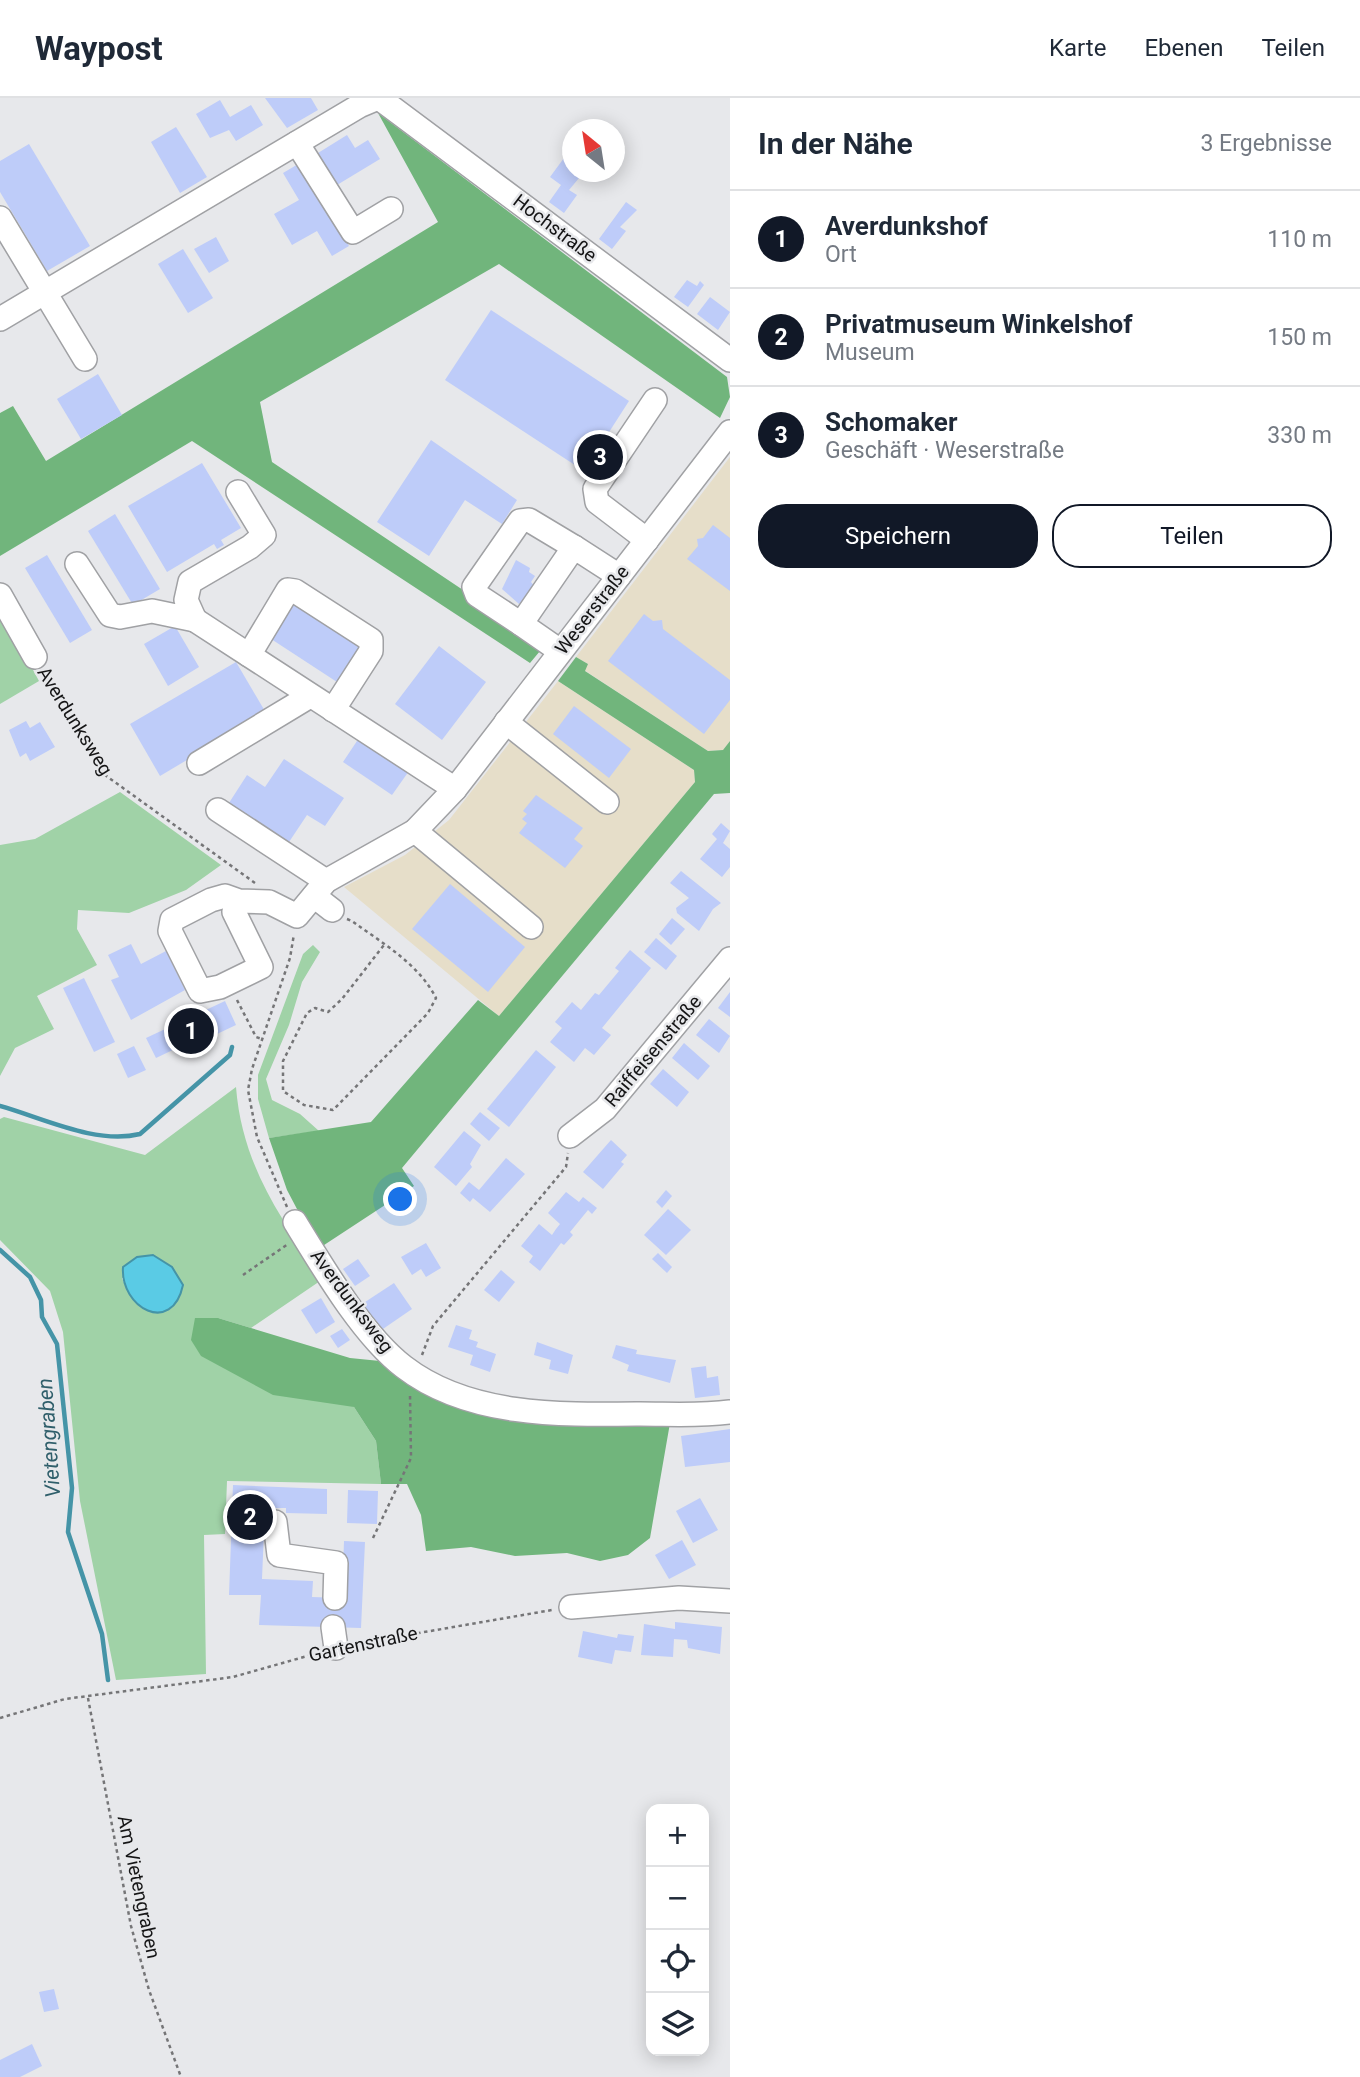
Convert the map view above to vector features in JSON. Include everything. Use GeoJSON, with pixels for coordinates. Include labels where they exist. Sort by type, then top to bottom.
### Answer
{"type":"FeatureCollection","features":[{"type":"Feature","properties":{"kind":"street","name":"Hochstraße"},"geometry":{"type":"LineString","coordinates":[[0,319],[375,99],[730,360]]}},
{"type":"Feature","properties":{"kind":"street"},"geometry":{"type":"LineString","coordinates":[[297,143],[353,232],[391,209]]}},
{"type":"Feature","properties":{"kind":"street"},"geometry":{"type":"LineString","coordinates":[[3,230],[85,359]]}},
{"type":"Feature","properties":{"kind":"street"},"geometry":{"type":"LineString","coordinates":[[647,540],[597,502],[595,489],[655,401]]}},
{"type":"Feature","properties":{"kind":"street","name":"Weserstraße"},"geometry":{"type":"LineString","coordinates":[[297,916],[415,831],[455,789],[730,432]]}},
{"type":"Feature","properties":{"kind":"street"},"geometry":{"type":"LineString","coordinates":[[195,620],[186,600],[190,582],[250,547],[264,535],[261,525],[238,492]]}},
{"type":"Feature","properties":{"kind":"street"},"geometry":{"type":"LineString","coordinates":[[560,652],[477,595],[474,587],[520,522],[529,520],[618,576]]}},
{"type":"Feature","properties":{"kind":"street"},"geometry":{"type":"LineString","coordinates":[[521,624],[574,547]]}},
{"type":"Feature","properties":{"kind":"street"},"geometry":{"type":"LineString","coordinates":[[77,564],[110,615],[120,617],[152,611],[179,614],[195,620],[455,789]]}},
{"type":"Feature","properties":{"kind":"street"},"geometry":{"type":"LineString","coordinates":[[249,655],[288,590],[295,590],[371,640],[371,651],[333,710]]}},
{"type":"Feature","properties":{"kind":"street","name":"Averdunksweg"},"geometry":{"type":"LineString","coordinates":[[0,595],[35,657]]}},
{"type":"Feature","properties":{"kind":"street"},"geometry":{"type":"LineString","coordinates":[[199,763],[310,696]]}},
{"type":"Feature","properties":{"kind":"street"},"geometry":{"type":"LineString","coordinates":[[506,722],[607,802]]}},
{"type":"Feature","properties":{"kind":"street"},"geometry":{"type":"LineString","coordinates":[[218,810],[324,896]]}},
{"type":"Feature","properties":{"kind":"street"},"geometry":{"type":"LineString","coordinates":[[415,831],[531,927]]}},
{"type":"Feature","properties":{"kind":"street"},"geometry":{"type":"LineString","coordinates":[[239,901],[234,912],[261,967],[220,987],[200,991],[170,931],[172,920],[211,900],[225,896],[239,901],[269,902],[297,916]]}},
{"type":"Feature","properties":{"kind":"street","name":"Raiffeisenstraße"},"geometry":{"type":"LineString","coordinates":[[570,1136],[605,1109],[730,959]]}},
{"type":"Feature","properties":{"kind":"street","name":"Averdunksweg"},"geometry":{"type":"LineString","coordinates":[[299,1228],[361,1320],[386,1350],[415,1374],[467,1399],[509,1408],[575,1415],[730,1412]]}},
{"type":"Feature","properties":{"kind":"street"},"geometry":{"type":"LineString","coordinates":[[275,1522],[279,1555],[336,1563],[335,1598]]}},
{"type":"Feature","properties":{"kind":"street"},"geometry":{"type":"LineString","coordinates":[[571,1607],[679,1598],[730,1601]]}},
{"type":"Feature","properties":{"kind":"path","name":"Averdunksweg"},"geometry":{"type":"LineString","coordinates":[[35,657],[105,775],[272,894],[269,902]]}},
{"type":"Feature","properties":{"kind":"path"},"geometry":{"type":"LineString","coordinates":[[324,896],[427,980],[436,998],[428,1013],[333,1110],[304,1105],[283,1091],[283,1061],[307,1013],[315,1008],[328,1012],[384,945]]}},
{"type":"Feature","properties":{"kind":"path"},"geometry":{"type":"LineString","coordinates":[[243,1275],[299,1228],[265,1162],[251,1115],[248,1090],[290,958],[297,916]]}},
{"type":"Feature","properties":{"kind":"path"},"geometry":{"type":"LineString","coordinates":[[220,987],[224,995],[235,996],[256,1037],[262,1040]]}},
{"type":"Feature","properties":{"kind":"path"},"geometry":{"type":"LineString","coordinates":[[373,1538],[411,1458],[409,1398],[433,1326],[566,1167],[570,1136]]}},
{"type":"Feature","properties":{"kind":"path","name":"Gartenstraße"},"geometry":{"type":"LineString","coordinates":[[0,1718],[54,1702],[233,1677],[335,1638],[571,1607]]}},
{"type":"Feature","properties":{"kind":"path","name":"Am Vietengraben"},"geometry":{"type":"LineString","coordinates":[[88,1698],[131,1926],[149,1990],[181,2077]]}},
{"type":"Feature","properties":{"kind":"shaded area"},"geometry":{"type":"Polygon","coordinates":[[[730,457],[730,741],[723,750],[708,751],[584,670],[588,664],[576,657],[730,457]]]}},
{"type":"Feature","properties":{"kind":"shaded area"},"geometry":{"type":"Polygon","coordinates":[[[558,681],[694,770],[695,782],[499,1016],[344,887],[405,855],[449,820],[558,681]]]}},
{"type":"Feature","properties":{"kind":"green space"},"geometry":{"type":"Polygon","coordinates":[[[378,113],[727,377],[730,397],[720,418],[499,264],[260,402],[272,462],[545,645],[530,663],[192,441],[0,556],[0,413],[13,406],[46,461],[438,222],[378,113]]]}},
{"type":"Feature","properties":{"kind":"green space"},"geometry":{"type":"Polygon","coordinates":[[[0,609],[39,681],[0,704],[0,609]]]}},
{"type":"Feature","properties":{"kind":"green space"},"geometry":{"type":"Polygon","coordinates":[[[576,657],[588,664],[585,671],[708,751],[723,750],[730,741],[730,793],[714,794],[402,1168],[414,1186],[318,1249],[287,1190],[269,1138],[371,1122],[478,1000],[499,1016],[695,782],[694,770],[558,681],[576,657]]]}},
{"type":"Feature","properties":{"kind":"green space"},"geometry":{"type":"Polygon","coordinates":[[[120,792],[221,865],[186,890],[129,913],[78,910],[77,929],[97,965],[37,996],[54,1029],[15,1048],[0,1076],[0,845],[35,839],[120,792]]]}},
{"type":"Feature","properties":{"kind":"green space"},"geometry":{"type":"Polygon","coordinates":[[[313,945],[320,952],[302,982],[289,1025],[266,1079],[272,1100],[300,1114],[319,1131],[269,1138],[258,1099],[258,1075],[303,954],[313,945]]]}},
{"type":"Feature","properties":{"kind":"green space"},"geometry":{"type":"Polygon","coordinates":[[[236,1087],[246,1141],[255,1166],[278,1212],[323,1279],[251,1328],[218,1318],[354,1407],[376,1441],[381,1484],[227,1481],[225,1534],[204,1535],[206,1674],[116,1680],[80,1501],[63,1332],[50,1291],[0,1240],[0,1119],[4,1117],[145,1155],[236,1087]],[[177,1277],[122,1278],[134,1301],[153,1311],[170,1309],[183,1285],[177,1277]]]}},
{"type":"Feature","properties":{"kind":"green space"},"geometry":{"type":"Polygon","coordinates":[[[195,1318],[218,1318],[350,1358],[390,1362],[418,1383],[670,1423],[650,1538],[628,1555],[600,1561],[567,1553],[515,1556],[471,1547],[426,1551],[421,1515],[407,1484],[381,1484],[376,1441],[354,1407],[273,1395],[201,1356],[191,1340],[195,1318]]]}},
{"type":"Feature","properties":{"kind":"water"},"geometry":{"type":"Polygon","coordinates":[[[153,1255],[172,1267],[183,1285],[177,1301],[169,1309],[158,1313],[138,1304],[124,1282],[123,1267],[137,1257],[153,1255]]]}},
{"type":"Feature","properties":{"kind":"building"},"geometry":{"type":"Polygon","coordinates":[[[265,98],[311,98],[318,110],[287,128],[265,98]]]}},
{"type":"Feature","properties":{"kind":"building"},"geometry":{"type":"Polygon","coordinates":[[[220,100],[230,117],[251,105],[263,125],[236,141],[229,130],[210,138],[196,114],[220,100]]]}},
{"type":"Feature","properties":{"kind":"building"},"geometry":{"type":"Polygon","coordinates":[[[176,127],[207,177],[180,193],[151,142],[176,127]]]}},
{"type":"Feature","properties":{"kind":"building"},"geometry":{"type":"Polygon","coordinates":[[[347,135],[355,148],[368,140],[380,159],[337,185],[318,153],[347,135]]]}},
{"type":"Feature","properties":{"kind":"building"},"geometry":{"type":"Polygon","coordinates":[[[29,144],[90,246],[47,271],[0,192],[0,161],[29,144]]]}},
{"type":"Feature","properties":{"kind":"building"},"geometry":{"type":"Polygon","coordinates":[[[562,161],[562,182],[576,182],[569,190],[577,195],[564,213],[549,202],[561,185],[550,177],[562,161]]]}},
{"type":"Feature","properties":{"kind":"building"},"geometry":{"type":"Polygon","coordinates":[[[300,163],[349,246],[332,256],[317,231],[292,245],[274,214],[299,200],[283,173],[300,163]]]}},
{"type":"Feature","properties":{"kind":"building"},"geometry":{"type":"Polygon","coordinates":[[[626,202],[637,210],[620,227],[626,231],[612,249],[599,239],[626,202]]]}},
{"type":"Feature","properties":{"kind":"building"},"geometry":{"type":"Polygon","coordinates":[[[216,237],[229,261],[209,273],[194,249],[216,237]]]}},
{"type":"Feature","properties":{"kind":"building"},"geometry":{"type":"Polygon","coordinates":[[[183,249],[213,298],[188,313],[158,264],[183,249]]]}},
{"type":"Feature","properties":{"kind":"building"},"geometry":{"type":"Polygon","coordinates":[[[687,280],[697,286],[700,281],[704,285],[688,307],[674,297],[687,280]]]}},
{"type":"Feature","properties":{"kind":"building"},"geometry":{"type":"Polygon","coordinates":[[[710,297],[730,312],[718,330],[697,314],[710,297]]]}},
{"type":"Feature","properties":{"kind":"building"},"geometry":{"type":"Polygon","coordinates":[[[491,310],[629,401],[584,471],[445,380],[491,310]]]}},
{"type":"Feature","properties":{"kind":"building"},"geometry":{"type":"Polygon","coordinates":[[[98,374],[122,415],[81,439],[57,399],[98,374]]]}},
{"type":"Feature","properties":{"kind":"building"},"geometry":{"type":"Polygon","coordinates":[[[431,440],[517,500],[502,524],[465,500],[429,556],[377,522],[431,440]]]}},
{"type":"Feature","properties":{"kind":"building"},"geometry":{"type":"Polygon","coordinates":[[[202,463],[241,528],[221,540],[224,545],[217,549],[214,544],[167,572],[128,506],[202,463]]]}},
{"type":"Feature","properties":{"kind":"building"},"geometry":{"type":"Polygon","coordinates":[[[115,514],[160,589],[133,605],[88,531],[115,514]]]}},
{"type":"Feature","properties":{"kind":"building"},"geometry":{"type":"Polygon","coordinates":[[[713,525],[730,538],[730,591],[687,559],[698,546],[697,539],[703,538],[713,525]]]}},
{"type":"Feature","properties":{"kind":"building"},"geometry":{"type":"Polygon","coordinates":[[[47,555],[92,630],[70,643],[25,568],[47,555]]]}},
{"type":"Feature","properties":{"kind":"building"},"geometry":{"type":"Polygon","coordinates":[[[516,560],[530,568],[529,572],[535,576],[531,582],[535,587],[519,604],[502,589],[516,560]]]}},
{"type":"Feature","properties":{"kind":"building"},"geometry":{"type":"Polygon","coordinates":[[[289,599],[361,646],[337,682],[265,635],[289,599]]]}},
{"type":"Feature","properties":{"kind":"building"},"geometry":{"type":"Polygon","coordinates":[[[644,614],[653,621],[662,620],[663,629],[730,680],[730,700],[704,734],[608,661],[644,614]]]}},
{"type":"Feature","properties":{"kind":"building"},"geometry":{"type":"Polygon","coordinates":[[[175,626],[199,667],[168,686],[144,644],[175,626]]]}},
{"type":"Feature","properties":{"kind":"building"},"geometry":{"type":"Polygon","coordinates":[[[439,646],[486,682],[442,740],[395,704],[439,646]]]}},
{"type":"Feature","properties":{"kind":"building"},"geometry":{"type":"Polygon","coordinates":[[[236,662],[266,713],[160,776],[130,724],[236,662]]]}},
{"type":"Feature","properties":{"kind":"building"},"geometry":{"type":"Polygon","coordinates":[[[574,706],[631,749],[609,778],[553,734],[574,706]]]}},
{"type":"Feature","properties":{"kind":"building"},"geometry":{"type":"Polygon","coordinates":[[[26,721],[30,728],[40,722],[55,747],[30,761],[26,753],[20,757],[9,730],[26,721]]]}},
{"type":"Feature","properties":{"kind":"building"},"geometry":{"type":"Polygon","coordinates":[[[359,738],[409,771],[392,795],[343,762],[359,738]]]}},
{"type":"Feature","properties":{"kind":"building"},"geometry":{"type":"Polygon","coordinates":[[[284,759],[344,798],[325,826],[307,815],[287,845],[227,806],[247,775],[265,787],[284,759]]]}},
{"type":"Feature","properties":{"kind":"building"},"geometry":{"type":"Polygon","coordinates":[[[536,795],[583,828],[574,839],[583,846],[565,868],[519,833],[527,823],[522,819],[527,814],[523,811],[536,795]]]}},
{"type":"Feature","properties":{"kind":"building"},"geometry":{"type":"Polygon","coordinates":[[[721,823],[730,831],[723,843],[730,849],[730,867],[722,877],[700,859],[717,839],[712,834],[721,823]]]}},
{"type":"Feature","properties":{"kind":"building"},"geometry":{"type":"Polygon","coordinates":[[[681,871],[721,903],[713,909],[699,931],[677,913],[676,908],[689,898],[670,883],[681,871]]]}},
{"type":"Feature","properties":{"kind":"building"},"geometry":{"type":"Polygon","coordinates":[[[450,884],[525,947],[488,992],[412,929],[450,884]]]}},
{"type":"Feature","properties":{"kind":"building"},"geometry":{"type":"Polygon","coordinates":[[[672,918],[685,929],[671,945],[659,934],[672,918]]]}},
{"type":"Feature","properties":{"kind":"building"},"geometry":{"type":"Polygon","coordinates":[[[656,938],[677,956],[666,970],[644,952],[656,938]]]}},
{"type":"Feature","properties":{"kind":"building"},"geometry":{"type":"Polygon","coordinates":[[[131,944],[141,964],[166,951],[185,990],[131,1020],[111,980],[119,977],[108,955],[131,944]]]}},
{"type":"Feature","properties":{"kind":"building"},"geometry":{"type":"Polygon","coordinates":[[[630,950],[651,968],[602,1028],[611,1035],[594,1055],[585,1048],[574,1062],[550,1042],[562,1028],[555,1022],[572,1002],[581,1010],[595,993],[599,995],[619,971],[615,968],[630,950]]]}},
{"type":"Feature","properties":{"kind":"building"},"geometry":{"type":"Polygon","coordinates":[[[84,978],[115,1042],[94,1052],[63,988],[84,978]]]}},
{"type":"Feature","properties":{"kind":"building"},"geometry":{"type":"Polygon","coordinates":[[[730,992],[730,1017],[718,1008],[730,992]]]}},
{"type":"Feature","properties":{"kind":"building"},"geometry":{"type":"Polygon","coordinates":[[[225,1001],[236,1025],[179,1052],[177,1048],[156,1058],[146,1038],[225,1001]]]}},
{"type":"Feature","properties":{"kind":"building"},"geometry":{"type":"Polygon","coordinates":[[[709,1019],[730,1036],[719,1053],[696,1035],[709,1019]]]}},
{"type":"Feature","properties":{"kind":"building"},"geometry":{"type":"Polygon","coordinates":[[[684,1043],[710,1066],[698,1080],[672,1058],[684,1043]]]}},
{"type":"Feature","properties":{"kind":"building"},"geometry":{"type":"Polygon","coordinates":[[[134,1046],[146,1070],[128,1078],[117,1054],[134,1046]]]}},
{"type":"Feature","properties":{"kind":"building"},"geometry":{"type":"Polygon","coordinates":[[[536,1050],[556,1067],[509,1127],[487,1109],[536,1050]]]}},
{"type":"Feature","properties":{"kind":"building"},"geometry":{"type":"Polygon","coordinates":[[[663,1069],[689,1092],[677,1107],[650,1084],[663,1069]]]}},
{"type":"Feature","properties":{"kind":"building"},"geometry":{"type":"Polygon","coordinates":[[[480,1112],[500,1128],[489,1141],[470,1124],[480,1112]]]}},
{"type":"Feature","properties":{"kind":"building"},"geometry":{"type":"Polygon","coordinates":[[[464,1131],[481,1145],[470,1164],[472,1167],[456,1186],[434,1167],[464,1131]]]}},
{"type":"Feature","properties":{"kind":"building"},"geometry":{"type":"Polygon","coordinates":[[[611,1140],[627,1155],[621,1162],[624,1164],[603,1189],[583,1172],[611,1140]]]}},
{"type":"Feature","properties":{"kind":"building"},"geometry":{"type":"Polygon","coordinates":[[[506,1158],[525,1174],[490,1212],[473,1198],[470,1202],[460,1193],[469,1182],[479,1190],[506,1158]]]}},
{"type":"Feature","properties":{"kind":"building"},"geometry":{"type":"Polygon","coordinates":[[[666,1190],[672,1196],[662,1208],[656,1202],[666,1190]]]}},
{"type":"Feature","properties":{"kind":"building"},"geometry":{"type":"Polygon","coordinates":[[[566,1192],[579,1202],[583,1197],[597,1208],[592,1214],[588,1210],[570,1232],[573,1235],[564,1245],[561,1243],[540,1271],[529,1262],[533,1256],[521,1246],[539,1224],[552,1235],[560,1224],[548,1213],[566,1192]]]}},
{"type":"Feature","properties":{"kind":"building"},"geometry":{"type":"Polygon","coordinates":[[[668,1209],[691,1230],[666,1255],[644,1235],[668,1209]]]}},
{"type":"Feature","properties":{"kind":"building"},"geometry":{"type":"Polygon","coordinates":[[[426,1243],[441,1268],[426,1277],[421,1269],[412,1275],[401,1257],[426,1243]]]}},
{"type":"Feature","properties":{"kind":"building"},"geometry":{"type":"Polygon","coordinates":[[[658,1253],[672,1267],[667,1273],[652,1259],[658,1253]]]}},
{"type":"Feature","properties":{"kind":"building"},"geometry":{"type":"Polygon","coordinates":[[[358,1259],[370,1276],[355,1286],[343,1269],[358,1259]]]}},
{"type":"Feature","properties":{"kind":"building"},"geometry":{"type":"Polygon","coordinates":[[[501,1270],[515,1282],[499,1302],[484,1290],[501,1270]]]}},
{"type":"Feature","properties":{"kind":"building"},"geometry":{"type":"Polygon","coordinates":[[[394,1283],[412,1309],[380,1331],[362,1304],[394,1283]]]}},
{"type":"Feature","properties":{"kind":"building"},"geometry":{"type":"Polygon","coordinates":[[[321,1298],[335,1322],[316,1334],[301,1310],[321,1298]]]}},
{"type":"Feature","properties":{"kind":"building"},"geometry":{"type":"Polygon","coordinates":[[[456,1325],[472,1330],[469,1339],[478,1342],[476,1347],[496,1354],[490,1372],[470,1365],[473,1355],[448,1347],[456,1325]]]}},
{"type":"Feature","properties":{"kind":"building"},"geometry":{"type":"Polygon","coordinates":[[[342,1329],[350,1340],[338,1348],[330,1336],[342,1329]]]}},
{"type":"Feature","properties":{"kind":"building"},"geometry":{"type":"Polygon","coordinates":[[[537,1342],[573,1355],[568,1374],[549,1369],[551,1360],[534,1355],[537,1342]]]}},
{"type":"Feature","properties":{"kind":"building"},"geometry":{"type":"Polygon","coordinates":[[[616,1345],[637,1350],[636,1354],[676,1360],[670,1383],[627,1371],[629,1365],[612,1358],[616,1345]]]}},
{"type":"Feature","properties":{"kind":"building"},"geometry":{"type":"Polygon","coordinates":[[[706,1366],[707,1378],[718,1376],[720,1395],[695,1398],[691,1368],[706,1366]]]}},
{"type":"Feature","properties":{"kind":"building"},"geometry":{"type":"Polygon","coordinates":[[[730,1429],[730,1462],[685,1467],[681,1436],[730,1429]]]}},
{"type":"Feature","properties":{"kind":"building"},"geometry":{"type":"Polygon","coordinates":[[[233,1485],[327,1489],[327,1514],[286,1513],[286,1508],[265,1508],[262,1579],[313,1581],[312,1597],[342,1598],[344,1541],[365,1542],[361,1628],[259,1625],[261,1595],[229,1595],[233,1485]]]}},
{"type":"Feature","properties":{"kind":"building"},"geometry":{"type":"Polygon","coordinates":[[[348,1490],[378,1491],[377,1524],[347,1523],[348,1490]]]}},
{"type":"Feature","properties":{"kind":"building"},"geometry":{"type":"Polygon","coordinates":[[[700,1498],[718,1530],[693,1543],[676,1511],[700,1498]]]}},
{"type":"Feature","properties":{"kind":"building"},"geometry":{"type":"Polygon","coordinates":[[[682,1540],[696,1565],[669,1579],[655,1555],[682,1540]]]}},
{"type":"Feature","properties":{"kind":"building"},"geometry":{"type":"Polygon","coordinates":[[[675,1622],[722,1627],[720,1654],[688,1648],[687,1640],[674,1639],[673,1657],[641,1655],[644,1624],[675,1629],[675,1622]]]}},
{"type":"Feature","properties":{"kind":"building"},"geometry":{"type":"Polygon","coordinates":[[[583,1631],[617,1638],[618,1634],[634,1636],[631,1652],[615,1650],[612,1664],[578,1657],[583,1631]]]}},
{"type":"Feature","properties":{"kind":"building"},"geometry":{"type":"Polygon","coordinates":[[[54,1989],[59,2009],[44,2012],[39,1992],[54,1989]]]}},
{"type":"Feature","properties":{"kind":"building"},"geometry":{"type":"Polygon","coordinates":[[[32,2044],[42,2066],[20,2077],[0,2077],[0,2060],[32,2044]]]}},
{"type":"Feature","properties":{"kind":"waterway"},"geometry":{"type":"LineString","coordinates":[[0,1106],[88,1133],[106,1136],[140,1134],[230,1055],[232,1047]]}},
{"type":"Feature","properties":{"kind":"waterway","name":"Vietengraben"},"geometry":{"type":"LineString","coordinates":[[0,1250],[30,1277],[41,1300],[42,1317],[57,1344],[72,1488],[68,1532],[102,1634],[108,1680]]}},
{"type":"Feature","properties":{"kind":"place","name":"Schomaker"},"geometry":{"type":"Point","coordinates":[600,457]}},
{"type":"Feature","properties":{"kind":"place","name":"Averdunkshof"},"geometry":{"type":"Point","coordinates":[191,1031]}},
{"type":"Feature","properties":{"kind":"place","name":"Privatmuseum Winkelshof"},"geometry":{"type":"Point","coordinates":[250,1517]}}]}
